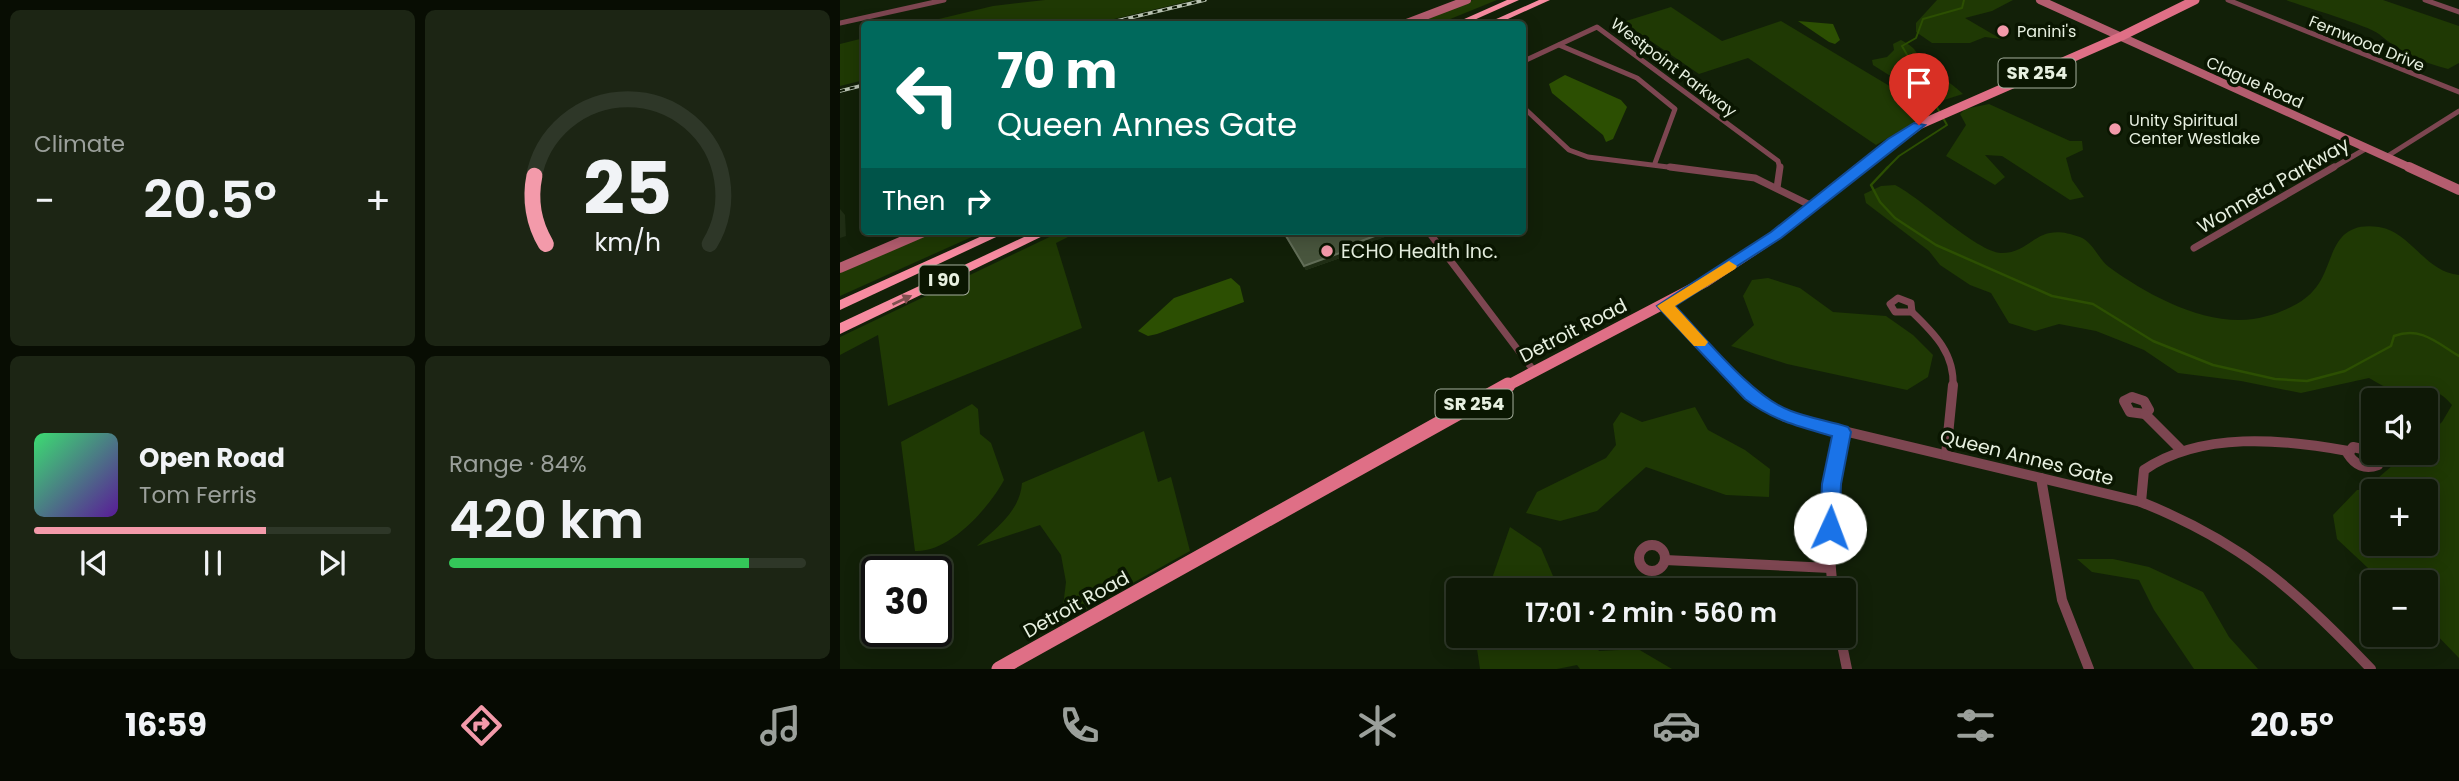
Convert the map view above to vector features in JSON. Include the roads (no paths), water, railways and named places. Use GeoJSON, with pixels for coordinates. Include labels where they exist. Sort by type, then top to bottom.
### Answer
{"type":"FeatureCollection","features":[{"type":"Feature","properties":{"kind":"highway"},"geometry":{"type":"LineString","coordinates":[[1465,21],[1515,0]]}},
{"type":"Feature","properties":{"kind":"highway"},"geometry":{"type":"LineString","coordinates":[[1497,21],[1546,0]]}},
{"type":"Feature","properties":{"kind":"highway","name":"I 90"},"geometry":{"type":"LineString","coordinates":[[840,305],[994,235]]}},
{"type":"Feature","properties":{"kind":"highway","name":"I 90"},"geometry":{"type":"LineString","coordinates":[[840,329],[1039,235]]}},
{"type":"Feature","properties":{"kind":"main road"},"geometry":{"type":"LineString","coordinates":[[1412,21],[1467,0]]}},
{"type":"Feature","properties":{"kind":"main road","name":"Clague Road"},"geometry":{"type":"LineString","coordinates":[[2040,0],[2459,190]]}},
{"type":"Feature","properties":{"kind":"main road","name":"Detroit Road"},"geometry":{"type":"LineString","coordinates":[[999,669],[1534,371],[1665,306],[1776,235],[1893,142],[1934,117],[2122,36],[2194,0]]}},
{"type":"Feature","properties":{"kind":"main road"},"geometry":{"type":"LineString","coordinates":[[840,268],[917,235]]}},
{"type":"Feature","properties":{"kind":"street"},"geometry":{"type":"LineString","coordinates":[[840,23],[944,0]]}},
{"type":"Feature","properties":{"kind":"street","name":"Fernwood Drive"},"geometry":{"type":"LineString","coordinates":[[2228,0],[2459,92]]}},
{"type":"Feature","properties":{"kind":"street"},"geometry":{"type":"LineString","coordinates":[[2425,0],[2459,12]]}},
{"type":"Feature","properties":{"kind":"street","name":"Westpoint Parkway"},"geometry":{"type":"LineString","coordinates":[[1526,60],[1597,27],[1779,161],[1782,172],[1777,188]]}},
{"type":"Feature","properties":{"kind":"street"},"geometry":{"type":"LineString","coordinates":[[1559,45],[1641,79],[1670,102],[1675,109],[1655,163]]}},
{"type":"Feature","properties":{"kind":"street"},"geometry":{"type":"LineString","coordinates":[[1526,110],[1569,150],[1588,157],[1655,163],[1755,178],[1812,206]]}},
{"type":"Feature","properties":{"kind":"street"},"geometry":{"type":"LineString","coordinates":[[2386,157],[2459,111]]}},
{"type":"Feature","properties":{"kind":"street","name":"Wonneta Parkway"},"geometry":{"type":"LineString","coordinates":[[2194,248],[2367,148]]}},
{"type":"Feature","properties":{"kind":"street"},"geometry":{"type":"LineString","coordinates":[[1431,235],[1534,371]]}},
{"type":"Feature","properties":{"kind":"street","name":"Queen Annes Gate"},"geometry":{"type":"LineString","coordinates":[[1665,306],[1751,395],[1785,416],[1842,432],[2141,502],[2183,517],[2264,564],[2305,598],[2371,669]]}},
{"type":"Feature","properties":{"kind":"street"},"geometry":{"type":"LineString","coordinates":[[1912,312],[1940,337],[1951,356],[1954,379],[1946,455]]}},
{"type":"Feature","properties":{"kind":"street"},"geometry":{"type":"LineString","coordinates":[[2145,414],[2182,451]]}},
{"type":"Feature","properties":{"kind":"street"},"geometry":{"type":"LineString","coordinates":[[1831,578],[1831,484],[1842,432]]}},
{"type":"Feature","properties":{"kind":"street"},"geometry":{"type":"LineString","coordinates":[[2141,502],[2144,470],[2182,451],[2201,445],[2332,448],[2348,451]]}},
{"type":"Feature","properties":{"kind":"street"},"geometry":{"type":"LineString","coordinates":[[2041,478],[2049,541],[2061,598],[2077,646],[2088,669]]}},
{"type":"Feature","properties":{"kind":"street"},"geometry":{"type":"LineString","coordinates":[[1665,560],[1830,568]]}},
{"type":"Feature","properties":{"kind":"street"},"geometry":{"type":"LineString","coordinates":[[1843,648],[1847,669]]}},
{"type":"Feature","properties":{"kind":"waterway"},"geometry":{"type":"LineString","coordinates":[[1888,167],[1899,156],[1947,125],[1902,46],[1916,38],[1923,19],[1962,8],[1964,0]]}},
{"type":"Feature","properties":{"kind":"waterway"},"geometry":{"type":"LineString","coordinates":[[1888,167],[1871,185],[1880,202],[1895,218],[1936,245],[2052,296],[2093,304],[2153,341],[2213,365],[2275,379],[2307,381],[2345,371],[2391,346],[2394,336],[2404,333],[2428,337],[2459,356]]}},
{"type":"Feature","properties":{"kind":"railway"},"geometry":{"type":"LineString","coordinates":[[1117,21],[1205,0]]}},
{"type":"Feature","properties":{"kind":"railway"},"geometry":{"type":"LineString","coordinates":[[840,91],[861,86]]}},
{"type":"Feature","properties":{"kind":"place","name":"Panini's"},"geometry":{"type":"Point","coordinates":[2003,31]}},
{"type":"Feature","properties":{"kind":"place","name":"Unity Spiritual Center Westlake"},"geometry":{"type":"Point","coordinates":[2115,129]}},
{"type":"Feature","properties":{"kind":"place","name":"ECHO Health Inc."},"geometry":{"type":"Point","coordinates":[1327,251]}}]}
